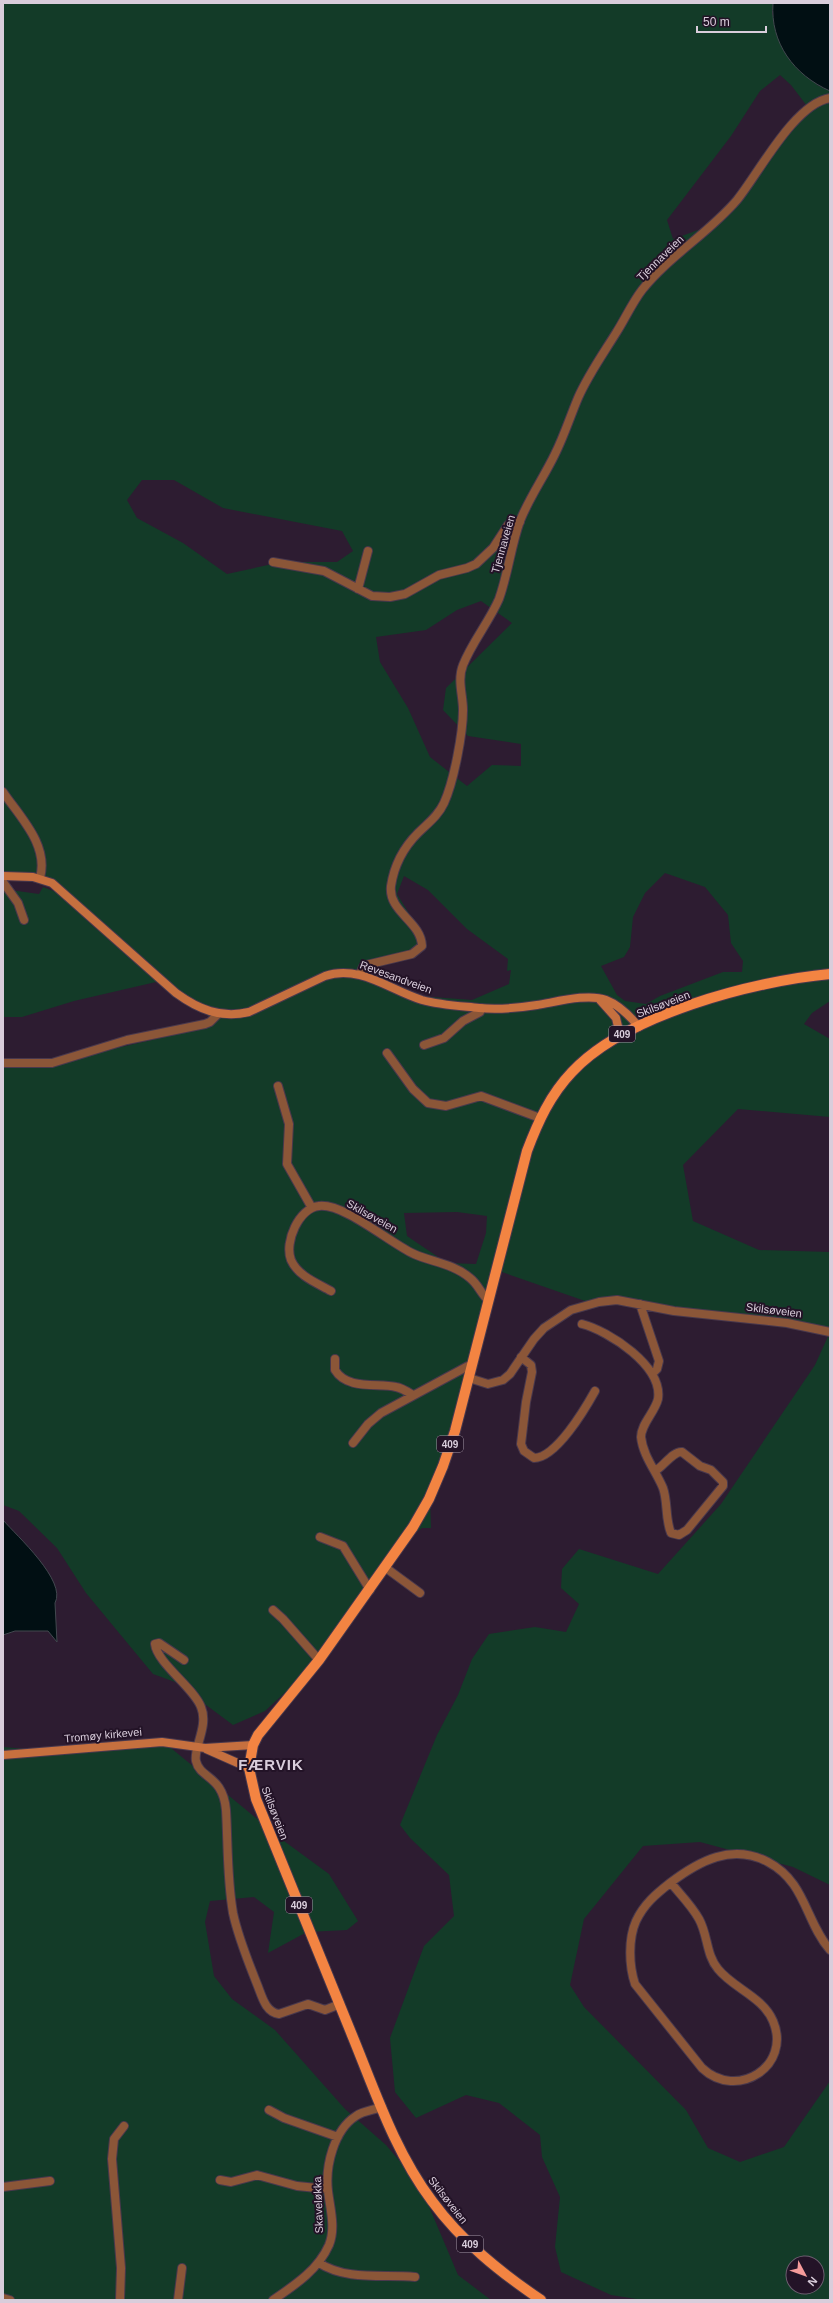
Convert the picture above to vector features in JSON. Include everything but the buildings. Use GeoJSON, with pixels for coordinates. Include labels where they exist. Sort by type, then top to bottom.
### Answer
{"type":"FeatureCollection","features":[{"type":"Feature","properties":{"kind":"main road","name":"Revesandveien"},"geometry":{"type":"LineString","coordinates":[[3,876],[40,878],[52,883],[176,993],[191,1004],[218,1014],[236,1016],[249,1012],[337,972],[360,974],[401,993],[424,1000],[481,1008],[511,1008],[570,999],[598,998],[614,1003],[639,1027]]}},
{"type":"Feature","properties":{"kind":"main road","name":"Skilsøveien"},"geometry":{"type":"LineString","coordinates":[[541,2300],[479,2253],[444,2217],[410,2168],[382,2108],[256,1799],[245,1766],[249,1746],[319,1660],[386,1568],[413,1528],[429,1499],[443,1466],[469,1378],[527,1151],[540,1118],[551,1098],[571,1073],[593,1053],[620,1035],[723,995],[758,986],[830,974]]}},
{"type":"Feature","properties":{"kind":"main road"},"geometry":{"type":"LineString","coordinates":[[598,998],[616,1018],[620,1035]]}},
{"type":"Feature","properties":{"kind":"main road","name":"Tromøy kirkevei"},"geometry":{"type":"LineString","coordinates":[[3,1755],[162,1742],[202,1748],[249,1746]]}},
{"type":"Feature","properties":{"kind":"main road","name":"Tromøy kirkevei"},"geometry":{"type":"LineString","coordinates":[[202,1748],[245,1766]]}},
{"type":"Feature","properties":{"kind":"street","name":"Tjennaveien"},"geometry":{"type":"LineString","coordinates":[[360,974],[366,965],[412,954],[422,946],[422,938],[417,929],[400,912],[391,897],[391,884],[404,849],[437,815],[445,802],[462,735],[463,708],[460,682],[462,666],[498,600],[520,522],[557,450],[579,397],[642,291],[660,271],[735,202],[768,154],[812,105],[822,99],[830,98]]}},
{"type":"Feature","properties":{"kind":"street"},"geometry":{"type":"LineString","coordinates":[[272,562],[324,571],[372,596],[390,597],[405,594],[439,575],[467,568],[476,564],[493,548],[508,525],[516,521],[520,522]]}},
{"type":"Feature","properties":{"kind":"street"},"geometry":{"type":"LineString","coordinates":[[358,589],[368,551]]}},
{"type":"Feature","properties":{"kind":"street"},"geometry":{"type":"LineString","coordinates":[[3,792],[28,828],[40,850],[43,859],[40,878]]}},
{"type":"Feature","properties":{"kind":"street"},"geometry":{"type":"LineString","coordinates":[[3,882],[18,903],[24,920]]}},
{"type":"Feature","properties":{"kind":"street"},"geometry":{"type":"LineString","coordinates":[[424,1045],[444,1038],[463,1022],[480,1012],[481,1008]]}},
{"type":"Feature","properties":{"kind":"street"},"geometry":{"type":"LineString","coordinates":[[3,1063],[52,1063],[127,1040],[205,1024],[210,1022],[218,1014]]}},
{"type":"Feature","properties":{"kind":"street"},"geometry":{"type":"LineString","coordinates":[[387,1053],[414,1088],[428,1103],[446,1106],[481,1096],[540,1118]]}},
{"type":"Feature","properties":{"kind":"street"},"geometry":{"type":"LineString","coordinates":[[278,1086],[290,1124],[287,1164],[312,1208],[302,1215],[295,1227],[291,1238],[291,1259],[302,1274],[331,1291]]}},
{"type":"Feature","properties":{"kind":"street","name":"Skilsøveien"},"geometry":{"type":"LineString","coordinates":[[312,1208],[319,1206],[341,1211],[413,1253],[455,1268],[470,1277],[489,1301]]}},
{"type":"Feature","properties":{"kind":"street","name":"Skilsøveien"},"geometry":{"type":"LineString","coordinates":[[469,1378],[488,1384],[496,1383],[510,1374],[521,1357],[544,1328],[571,1310],[599,1302],[616,1300],[674,1311],[787,1323],[830,1332]]}},
{"type":"Feature","properties":{"kind":"street"},"geometry":{"type":"LineString","coordinates":[[640,1304],[659,1360],[656,1369],[652,1374]]}},
{"type":"Feature","properties":{"kind":"street"},"geometry":{"type":"LineString","coordinates":[[582,1324],[596,1328],[613,1337],[652,1374],[658,1397],[652,1414],[644,1427],[642,1440],[646,1454],[663,1488],[667,1503],[668,1525],[671,1532],[683,1534],[718,1495],[723,1486],[723,1482],[711,1470],[700,1466],[682,1452],[675,1454],[663,1467],[655,1471]]}},
{"type":"Feature","properties":{"kind":"street"},"geometry":{"type":"LineString","coordinates":[[521,1357],[532,1365],[521,1444],[524,1450],[534,1458],[545,1455],[576,1424],[595,1391]]}},
{"type":"Feature","properties":{"kind":"street"},"geometry":{"type":"LineString","coordinates":[[336,1359],[336,1370],[342,1378],[367,1385],[398,1387],[413,1395]]}},
{"type":"Feature","properties":{"kind":"street"},"geometry":{"type":"LineString","coordinates":[[353,1443],[368,1424],[381,1413],[468,1366],[472,1366]]}},
{"type":"Feature","properties":{"kind":"street"},"geometry":{"type":"LineString","coordinates":[[320,1537],[344,1546],[370,1590]]}},
{"type":"Feature","properties":{"kind":"street"},"geometry":{"type":"LineString","coordinates":[[386,1568],[420,1593]]}},
{"type":"Feature","properties":{"kind":"street"},"geometry":{"type":"LineString","coordinates":[[273,1610],[319,1660]]}},
{"type":"Feature","properties":{"kind":"street"},"geometry":{"type":"LineString","coordinates":[[184,1660],[159,1643],[155,1644],[162,1657],[201,1707],[204,1719],[202,1748],[195,1760],[198,1766],[216,1782],[224,1795],[228,1867],[233,1913],[244,1951],[266,2004],[273,2013],[279,2014],[308,2004],[325,2010],[340,2004]]}},
{"type":"Feature","properties":{"kind":"street"},"geometry":{"type":"LineString","coordinates":[[671,1883],[699,1918],[709,1954],[718,1970],[766,2009],[772,2020],[777,2039],[774,2054],[766,2068],[748,2079],[724,2080],[707,2073],[634,1984],[631,1968],[631,1944],[636,1922],[652,1898],[671,1883],[696,1865],[712,1858],[741,1854],[764,1860],[777,1868],[796,1887],[818,1932],[830,1950]]}},
{"type":"Feature","properties":{"kind":"street","name":"Skaveløkka"},"geometry":{"type":"LineString","coordinates":[[273,2300],[319,2264],[329,2244],[332,2234],[327,2189],[330,2157],[338,2137],[346,2124],[356,2116],[382,2108]]}},
{"type":"Feature","properties":{"kind":"street"},"geometry":{"type":"LineString","coordinates":[[269,2110],[284,2118],[338,2137]]}},
{"type":"Feature","properties":{"kind":"street"},"geometry":{"type":"LineString","coordinates":[[120,2300],[121,2268],[112,2159],[114,2139],[124,2126]]}},
{"type":"Feature","properties":{"kind":"street"},"geometry":{"type":"LineString","coordinates":[[220,2180],[231,2182],[257,2175],[296,2186],[327,2189]]}},
{"type":"Feature","properties":{"kind":"street"},"geometry":{"type":"LineString","coordinates":[[3,2187],[50,2181]]}},
{"type":"Feature","properties":{"kind":"street"},"geometry":{"type":"LineString","coordinates":[[319,2264],[329,2270],[355,2275],[415,2277]]}},
{"type":"Feature","properties":{"kind":"street"},"geometry":{"type":"LineString","coordinates":[[178,2300],[182,2268]]}},
{"type":"Feature","properties":{"kind":"street"},"geometry":{"type":"LineString","coordinates":[[3,2298],[10,2300]]}},
{"type":"Feature","properties":{"kind":"green space"},"geometry":{"type":"Polygon","coordinates":[[[3,3],[773,3],[772,14],[817,85],[830,91],[830,1001],[812,1013],[804,1024],[830,1039],[830,1117],[738,1109],[683,1165],[693,1221],[759,1250],[830,1252],[830,1329],[637,1303],[588,1302],[499,1271],[430,1499],[431,1528],[422,1528],[401,1543],[305,1674],[265,1711],[233,1725],[175,1682],[153,1674],[86,1593],[57,1548],[19,1511],[3,1505],[3,1066],[86,1055],[191,1031],[215,1020],[156,982],[74,1001],[22,1017],[3,1017],[3,889],[39,894],[43,887],[56,892],[95,928],[127,948],[66,892],[23,873],[3,872],[3,3]],[[780,75],[760,91],[731,136],[667,220],[673,239],[704,228],[742,191],[807,106],[791,85],[780,75]],[[142,480],[127,500],[137,518],[183,543],[227,574],[282,562],[337,562],[353,551],[342,531],[223,508],[174,480],[142,480]],[[481,601],[457,610],[426,630],[376,637],[380,662],[408,708],[430,757],[467,786],[492,765],[521,766],[521,744],[468,736],[443,710],[446,688],[512,623],[481,601]],[[665,873],[645,893],[633,917],[630,947],[624,957],[601,966],[617,995],[625,1001],[646,1004],[660,996],[723,972],[742,972],[743,961],[731,943],[728,915],[705,887],[665,873]],[[404,876],[397,894],[426,941],[416,953],[368,971],[368,974],[419,996],[472,1000],[509,984],[511,970],[507,971],[508,959],[467,929],[428,890],[404,876]],[[457,1212],[404,1213],[407,1236],[447,1263],[476,1264],[486,1233],[487,1216],[457,1212]]]}},
{"type":"Feature","properties":{"kind":"green space"},"geometry":{"type":"Polygon","coordinates":[[[830,1332],[830,1885],[793,1867],[700,1842],[643,1846],[584,1919],[570,1985],[584,2007],[686,2110],[708,2148],[740,2162],[784,2147],[830,2081],[830,2300],[643,2300],[611,2295],[561,2272],[555,2247],[560,2197],[542,2157],[540,2135],[499,2103],[466,2095],[416,2118],[395,2092],[390,2038],[424,1946],[454,1916],[449,1875],[410,1838],[400,1825],[437,1735],[458,1695],[472,1659],[489,1634],[535,1627],[566,1632],[579,1604],[561,1588],[562,1569],[579,1549],[658,1574],[721,1504],[815,1365],[830,1332]]]}},
{"type":"Feature","properties":{"kind":"green space"},"geometry":{"type":"Polygon","coordinates":[[[160,1739],[284,1841],[329,1874],[358,1921],[347,1930],[307,1932],[268,1953],[274,1912],[254,1897],[210,1901],[205,1922],[214,1976],[232,1999],[275,2030],[345,2109],[386,2145],[420,2185],[458,2275],[491,2300],[3,2300],[3,1747],[51,1751],[160,1739]]]}},
{"type":"Feature","properties":{"kind":"shaded area"},"geometry":{"type":"Polygon","coordinates":[[[773,3],[830,3],[830,91],[805,76],[795,67],[787,56],[780,44],[776,31],[773,18],[773,3]]]}},
{"type":"Feature","properties":{"kind":"shaded area"},"geometry":{"type":"Polygon","coordinates":[[[3,1520],[39,1559],[48,1571],[54,1583],[57,1594],[55,1603],[57,1642],[48,1631],[15,1631],[3,1635],[3,1520]]]}},
{"type":"Feature","properties":{"kind":"district","name":"FÆRVIK"},"geometry":{"type":"Point","coordinates":[271,1765]}}]}
